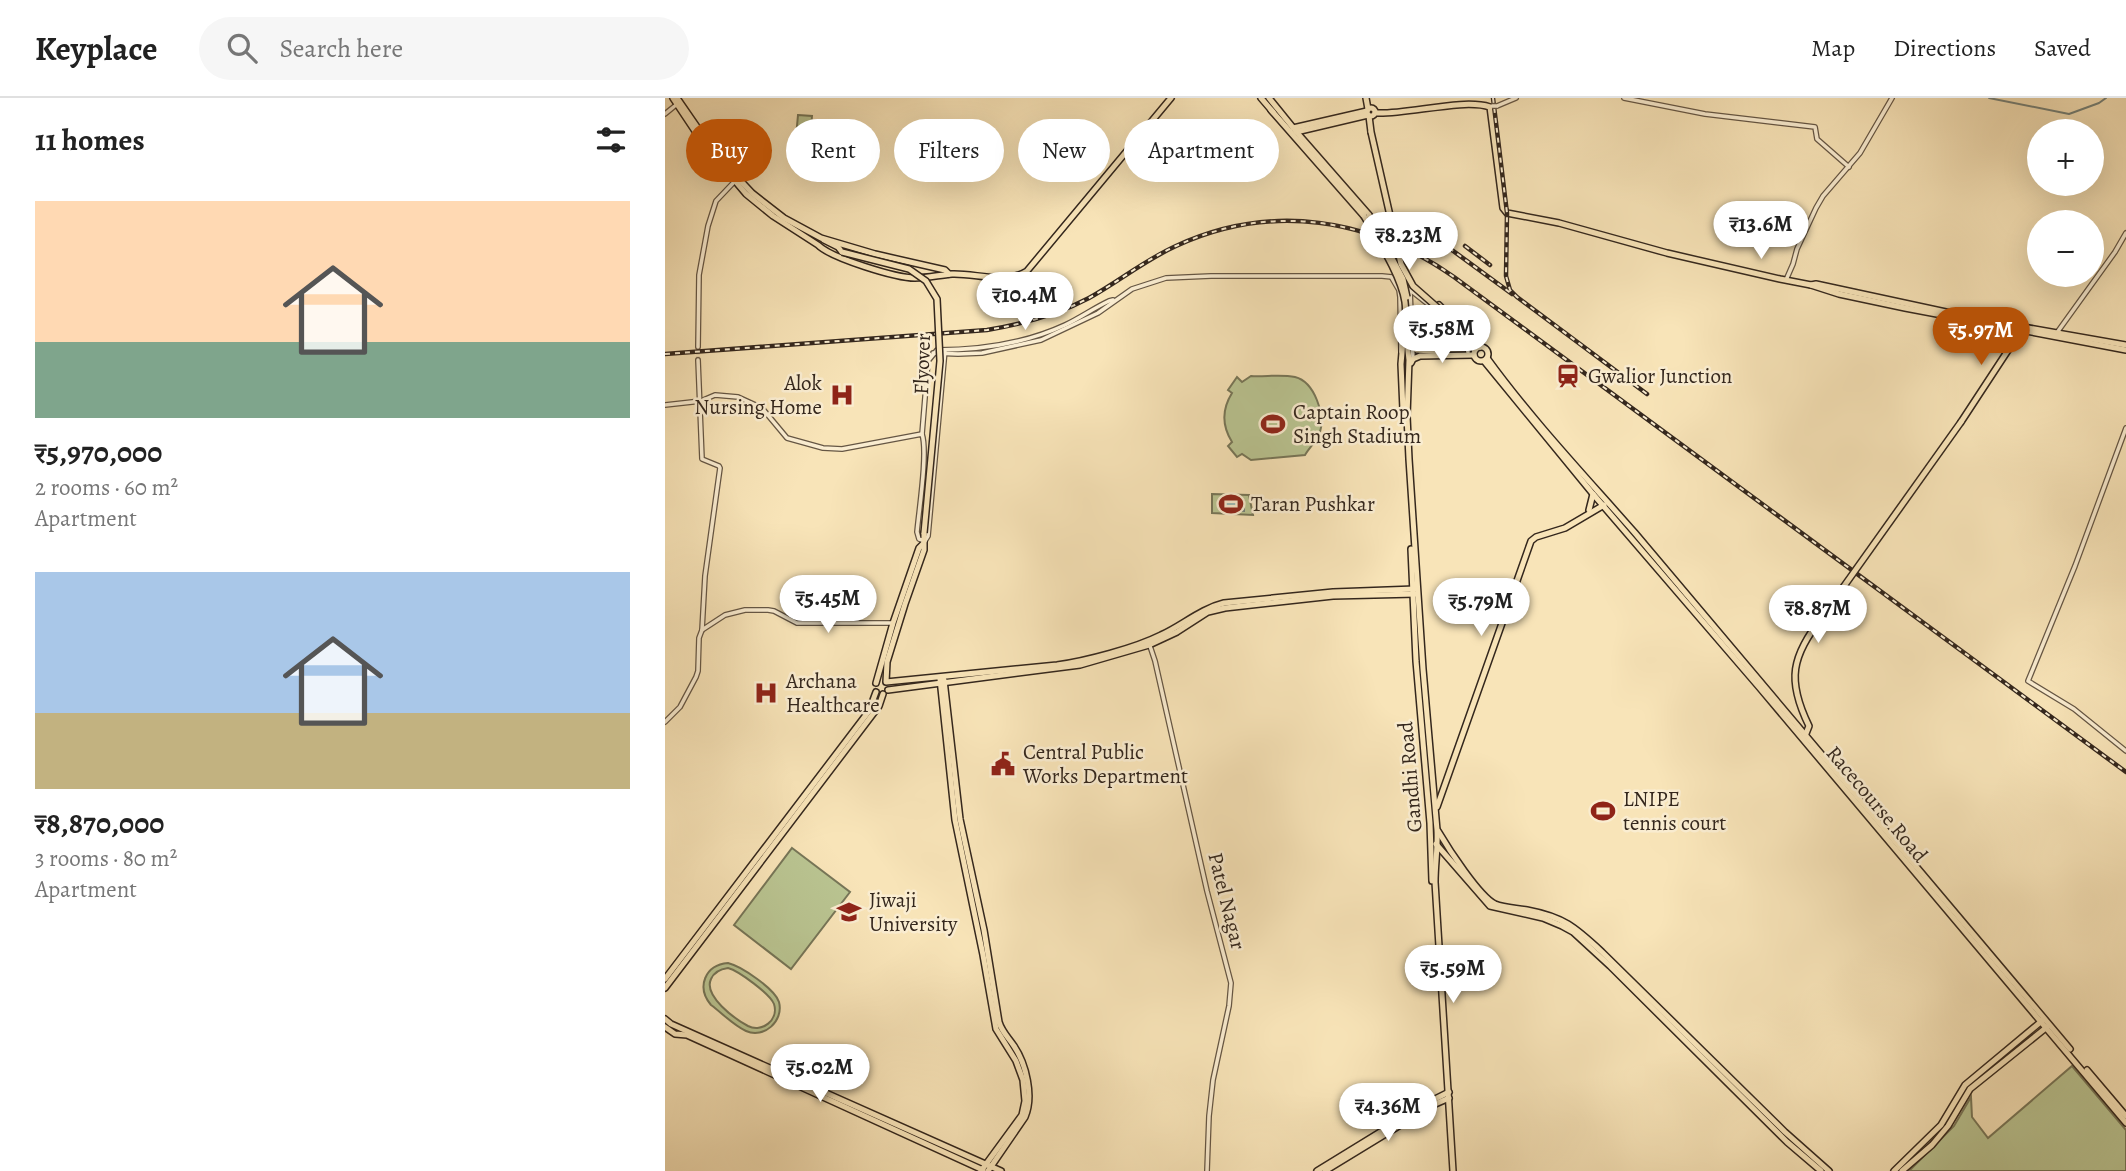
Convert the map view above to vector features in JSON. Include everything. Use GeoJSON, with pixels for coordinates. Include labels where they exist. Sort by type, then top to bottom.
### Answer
{"type":"FeatureCollection","features":[{"type":"Feature","properties":{"kind":"main road"},"geometry":{"type":"LineString","coordinates":[[823,243],[823,250],[855,264],[909,277],[949,274],[1011,277],[1027,271],[1171,98]]}},
{"type":"Feature","properties":{"kind":"main road"},"geometry":{"type":"LineString","coordinates":[[1262,98],[1369,215],[1403,279],[1409,314],[1407,415],[1416,592]]}},
{"type":"Feature","properties":{"kind":"main road"},"geometry":{"type":"LineString","coordinates":[[1269,98],[1300,140]]}},
{"type":"Feature","properties":{"kind":"main road"},"geometry":{"type":"LineString","coordinates":[[1369,98],[1373,131],[1401,264],[1413,286],[1456,325],[1479,360],[1485,359]]}},
{"type":"Feature","properties":{"kind":"main road"},"geometry":{"type":"LineString","coordinates":[[675,100],[689,119]]}},
{"type":"Feature","properties":{"kind":"main road"},"geometry":{"type":"LineString","coordinates":[[1294,130],[1370,113],[1391,113],[1453,103],[1493,106],[1504,211],[1786,280],[2023,328],[2126,345]]}},
{"type":"Feature","properties":{"kind":"main road"},"geometry":{"type":"LineString","coordinates":[[1272,110],[1294,130]]}},
{"type":"Feature","properties":{"kind":"main road"},"geometry":{"type":"LineString","coordinates":[[740,182],[774,211],[823,243],[945,270],[949,274]]}},
{"type":"Feature","properties":{"kind":"main road","name":"Flyover"},"geometry":{"type":"LineString","coordinates":[[823,243],[838,247],[842,252],[909,269],[926,281],[937,299],[940,361],[923,542]]}},
{"type":"Feature","properties":{"kind":"main road"},"geometry":{"type":"LineString","coordinates":[[1805,736],[1809,726],[1796,695],[1796,667],[1803,646],[1961,422],[2023,328]]}},
{"type":"Feature","properties":{"kind":"main road"},"geometry":{"type":"LineString","coordinates":[[2056,334],[2126,350]]}},
{"type":"Feature","properties":{"kind":"main road"},"geometry":{"type":"LineString","coordinates":[[1408,344],[1487,349],[1485,359],[1593,494],[1601,498]]}},
{"type":"Feature","properties":{"kind":"main road","name":"Gandhi Road"},"geometry":{"type":"LineString","coordinates":[[1408,344],[1402,354],[1402,380],[1416,592],[1436,810],[1435,882],[1447,1096]]}},
{"type":"Feature","properties":{"kind":"main road"},"geometry":{"type":"LineString","coordinates":[[1409,367],[1413,359],[1426,355],[1473,349]]}},
{"type":"Feature","properties":{"kind":"main road"},"geometry":{"type":"LineString","coordinates":[[1436,810],[1531,541],[1565,528],[1588,512],[1606,504],[1485,359]]}},
{"type":"Feature","properties":{"kind":"main road"},"geometry":{"type":"LineString","coordinates":[[1588,512],[1593,494]]}},
{"type":"Feature","properties":{"kind":"main road"},"geometry":{"type":"LineString","coordinates":[[1588,512],[1601,498]]}},
{"type":"Feature","properties":{"kind":"main road","name":"Racecourse Road"},"geometry":{"type":"LineString","coordinates":[[1606,504],[2126,1116]]}},
{"type":"Feature","properties":{"kind":"main road","name":"Racecourse Road"},"geometry":{"type":"LineString","coordinates":[[1606,504],[1805,736],[2126,1123]]}},
{"type":"Feature","properties":{"kind":"main road"},"geometry":{"type":"LineString","coordinates":[[1588,512],[1613,515]]}},
{"type":"Feature","properties":{"kind":"main road"},"geometry":{"type":"LineString","coordinates":[[665,979],[875,706],[874,687],[893,623],[923,542]]}},
{"type":"Feature","properties":{"kind":"main road"},"geometry":{"type":"LineString","coordinates":[[665,988],[885,692],[887,663],[922,559],[923,542]]}},
{"type":"Feature","properties":{"kind":"main road"},"geometry":{"type":"LineString","coordinates":[[1149,643],[1206,608],[1224,603],[1333,592],[1416,592]]}},
{"type":"Feature","properties":{"kind":"main road"},"geometry":{"type":"LineString","coordinates":[[876,692],[942,680],[1067,664],[1149,643],[1177,632],[1216,609],[1333,596],[1416,592]]}},
{"type":"Feature","properties":{"kind":"main road","name":"Gandhi Road"},"geometry":{"type":"LineString","coordinates":[[1416,592],[1416,661],[1430,823],[1430,858],[1452,1171]]}},
{"type":"Feature","properties":{"kind":"main road"},"geometry":{"type":"LineString","coordinates":[[1400,594],[1409,598],[1415,607]]}},
{"type":"Feature","properties":{"kind":"main road"},"geometry":{"type":"LineString","coordinates":[[887,663],[889,673],[898,682]]}},
{"type":"Feature","properties":{"kind":"main road"},"geometry":{"type":"LineString","coordinates":[[876,683],[942,680]]}},
{"type":"Feature","properties":{"kind":"main road"},"geometry":{"type":"LineString","coordinates":[[942,680],[960,819],[984,930],[999,1022],[1020,1071],[1027,1101],[1027,1113],[1023,1121],[986,1169]]}},
{"type":"Feature","properties":{"kind":"main road"},"geometry":{"type":"LineString","coordinates":[[1430,823],[1487,898],[1500,905],[1554,916],[1573,926],[1785,1132],[1829,1171]]}},
{"type":"Feature","properties":{"kind":"main road"},"geometry":{"type":"LineString","coordinates":[[1431,838],[1490,906],[1553,921],[1573,932],[1787,1142],[1821,1171]]}},
{"type":"Feature","properties":{"kind":"main road"},"geometry":{"type":"LineString","coordinates":[[665,1019],[986,1169]]}},
{"type":"Feature","properties":{"kind":"main road"},"geometry":{"type":"LineString","coordinates":[[1894,1171],[1941,1125],[1965,1086],[2045,1023]]}},
{"type":"Feature","properties":{"kind":"main road"},"geometry":{"type":"LineString","coordinates":[[1902,1171],[1932,1145],[1948,1126],[1976,1083],[2045,1023]]}},
{"type":"Feature","properties":{"kind":"main road"},"geometry":{"type":"LineString","coordinates":[[665,1027],[675,1034],[687,1035],[986,1169],[1001,1171]]}},
{"type":"Feature","properties":{"kind":"main road"},"geometry":{"type":"LineString","coordinates":[[1317,1171],[1447,1096]]}},
{"type":"Feature","properties":{"kind":"main road"},"geometry":{"type":"LineString","coordinates":[[1325,1171],[1447,1096]]}},
{"type":"Feature","properties":{"kind":"street"},"geometry":{"type":"LineString","coordinates":[[1493,106],[1516,98]]}},
{"type":"Feature","properties":{"kind":"street"},"geometry":{"type":"LineString","coordinates":[[1624,98],[1705,114],[1812,126],[1817,129],[1817,139],[1849,167]]}},
{"type":"Feature","properties":{"kind":"street"},"geometry":{"type":"LineString","coordinates":[[1786,280],[1816,208],[1860,153],[1892,98]]}},
{"type":"Feature","properties":{"kind":"street"},"geometry":{"type":"LineString","coordinates":[[665,114],[675,100]]}},
{"type":"Feature","properties":{"kind":"street"},"geometry":{"type":"LineString","coordinates":[[698,348],[699,275],[708,226],[716,201],[734,182]]}},
{"type":"Feature","properties":{"kind":"street"},"geometry":{"type":"LineString","coordinates":[[2056,334],[2126,233]]}},
{"type":"Feature","properties":{"kind":"street"},"geometry":{"type":"LineString","coordinates":[[945,352],[928,536],[923,542],[917,532],[924,454],[922,435],[927,366],[933,353],[945,352],[982,353],[1041,340],[1098,313],[1132,289],[1178,277],[1392,277],[1438,312],[1473,349]]}},
{"type":"Feature","properties":{"kind":"street"},"geometry":{"type":"LineString","coordinates":[[1392,277],[1400,297],[1399,345],[1402,354]]}},
{"type":"Feature","properties":{"kind":"street"},"geometry":{"type":"LineString","coordinates":[[1410,291],[1408,344],[1413,359]]}},
{"type":"Feature","properties":{"kind":"street"},"geometry":{"type":"LineString","coordinates":[[665,722],[680,707],[698,671],[705,576],[711,548],[720,467],[702,459],[698,360]]}},
{"type":"Feature","properties":{"kind":"street"},"geometry":{"type":"LineString","coordinates":[[665,405],[701,401],[715,395],[738,397],[762,408],[787,438],[813,447],[838,449],[922,435]]}},
{"type":"Feature","properties":{"kind":"street"},"geometry":{"type":"LineString","coordinates":[[2126,428],[2075,566],[2028,681],[2074,709],[2126,751]]}},
{"type":"Feature","properties":{"kind":"street"},"geometry":{"type":"LineString","coordinates":[[702,630],[725,615],[760,609],[774,611],[797,623],[893,623]]}},
{"type":"Feature","properties":{"kind":"street","name":"Patel Nagar"},"geometry":{"type":"LineString","coordinates":[[1149,643],[1231,984],[1212,1089],[1207,1171]]}},
{"type":"Feature","properties":{"kind":"green space"},"geometry":{"type":"Polygon","coordinates":[[[798,115],[812,116],[812,119],[798,119],[798,115]]]}},
{"type":"Feature","properties":{"kind":"green space","name":"Captain Roop Singh Stadium"},"geometry":{"type":"Polygon","coordinates":[[[1251,376],[1295,377],[1308,385],[1313,392],[1320,408],[1321,425],[1319,435],[1305,455],[1251,460],[1242,454],[1237,457],[1228,446],[1232,442],[1226,430],[1225,418],[1226,405],[1232,393],[1228,390],[1237,377],[1242,382],[1251,376]]]}},
{"type":"Feature","properties":{"kind":"green space","name":"Taran Pushkar"},"geometry":{"type":"Polygon","coordinates":[[[1212,494],[1249,495],[1253,515],[1212,513],[1212,494]]]}},
{"type":"Feature","properties":{"kind":"green space"},"geometry":{"type":"Polygon","coordinates":[[[792,848],[850,892],[791,969],[734,925],[792,848]]]}},
{"type":"Feature","properties":{"kind":"green space"},"geometry":{"type":"Polygon","coordinates":[[[728,963],[741,969],[765,985],[776,997],[780,1009],[776,1022],[771,1027],[759,1033],[746,1031],[711,1005],[704,991],[705,978],[720,965],[728,963]],[[725,968],[714,974],[710,986],[712,993],[728,1013],[742,1023],[753,1028],[768,1024],[774,1015],[774,1004],[761,989],[733,970],[725,968]]]}},
{"type":"Feature","properties":{"kind":"green space"},"geometry":{"type":"Polygon","coordinates":[[[2072,1066],[2126,1130],[2126,1171],[1909,1171],[1954,1126],[1971,1097],[1972,1117],[1988,1138],[2072,1066]]]}},
{"type":"Feature","properties":{"kind":"water"},"geometry":{"type":"Polygon","coordinates":[[[1221,501],[1244,501],[1244,511],[1221,510],[1221,501]]]}},
{"type":"Feature","properties":{"kind":"waterway"},"geometry":{"type":"LineString","coordinates":[[1989,98],[2069,114],[2106,98]]}},
{"type":"Feature","properties":{"kind":"tunnel"},"geometry":{"type":"LineString","coordinates":[[698,347],[698,360]]}},
{"type":"Feature","properties":{"kind":"railway"},"geometry":{"type":"LineString","coordinates":[[1493,98],[1507,213],[1506,276],[1510,290],[1647,394]]}},
{"type":"Feature","properties":{"kind":"railway"},"geometry":{"type":"LineString","coordinates":[[665,354],[1000,328],[1077,304],[1142,264],[1176,246],[1212,232],[1248,224],[1284,221],[1319,223],[1354,230],[1388,241],[1422,257],[1454,277],[2126,772]]}},
{"type":"Feature","properties":{"kind":"railway"},"geometry":{"type":"LineString","coordinates":[[1441,242],[1512,294]]}},
{"type":"Feature","properties":{"kind":"railway"},"geometry":{"type":"LineString","coordinates":[[1465,246],[1490,265]]}},
{"type":"Feature","properties":{"kind":"place","name":"Gwalior Junction"},"geometry":{"type":"Point","coordinates":[1568,376]}},
{"type":"Feature","properties":{"kind":"place","name":"Alok Nursing Home"},"geometry":{"type":"Point","coordinates":[842,395]}},
{"type":"Feature","properties":{"kind":"place","name":"Captain Roop Singh Stadium"},"geometry":{"type":"Point","coordinates":[1273,424]}},
{"type":"Feature","properties":{"kind":"place","name":"Taran Pushkar"},"geometry":{"type":"Point","coordinates":[1231,504]}},
{"type":"Feature","properties":{"kind":"place","name":"Archana Healthcare"},"geometry":{"type":"Point","coordinates":[766,693]}},
{"type":"Feature","properties":{"kind":"place","name":"Central Public Works Department"},"geometry":{"type":"Point","coordinates":[1003,764]}},
{"type":"Feature","properties":{"kind":"place","name":"LNIPE tennis court"},"geometry":{"type":"Point","coordinates":[1603,811]}},
{"type":"Feature","properties":{"kind":"place","name":"Jiwaji University"},"geometry":{"type":"Point","coordinates":[849,912]}}]}
